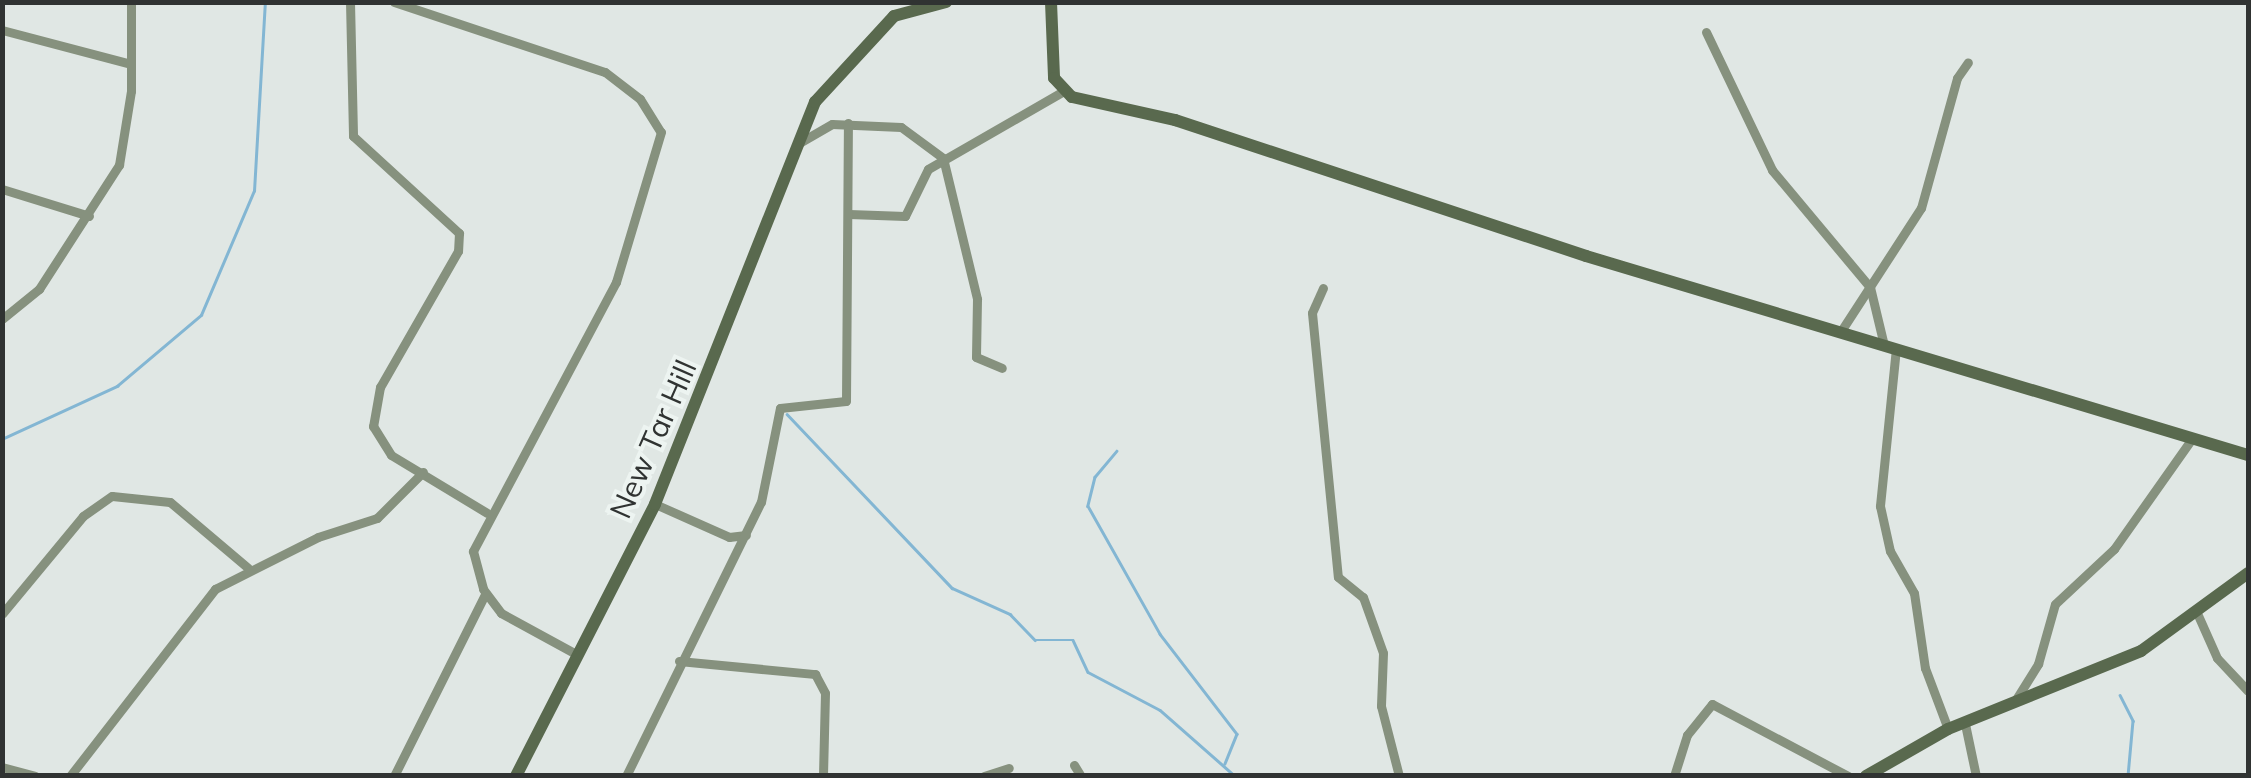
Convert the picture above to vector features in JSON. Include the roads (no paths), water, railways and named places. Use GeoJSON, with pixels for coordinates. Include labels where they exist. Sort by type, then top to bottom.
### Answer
{"type":"FeatureCollection","features":[{"type":"Feature","properties":{"kind":"street"},"geometry":{"type":"LineString","coordinates":[[2,319],[34,294],[89,216],[125,143],[131,2]]}},
{"type":"Feature","properties":{"kind":"street"},"geometry":{"type":"LineString","coordinates":[[350,2],[353,136],[459,230],[458,251],[372,405],[382,444],[488,513]]}},
{"type":"Feature","properties":{"kind":"street"},"geometry":{"type":"LineString","coordinates":[[394,2],[604,72],[640,99],[661,132],[616,282],[488,513],[473,557],[486,594],[510,619],[576,654]]}},
{"type":"Feature","properties":{"kind":"street","name":"New Tar Hill"},"geometry":{"type":"LineString","coordinates":[[516,776],[655,504],[810,113],[848,59],[894,16],[946,2]]}},
{"type":"Feature","properties":{"kind":"street"},"geometry":{"type":"LineString","coordinates":[[1051,2],[1053,72],[1062,92]]}},
{"type":"Feature","properties":{"kind":"street"},"geometry":{"type":"LineString","coordinates":[[2,30],[130,64]]}},
{"type":"Feature","properties":{"kind":"street"},"geometry":{"type":"LineString","coordinates":[[1706,32],[1772,170],[1870,287],[1890,343],[1880,506],[1890,552],[1914,594],[1925,668],[1948,729]]}},
{"type":"Feature","properties":{"kind":"street"},"geometry":{"type":"LineString","coordinates":[[1843,328],[1921,208],[1957,78],[1968,62]]}},
{"type":"Feature","properties":{"kind":"street"},"geometry":{"type":"LineString","coordinates":[[848,214],[904,216],[924,174],[943,158],[1062,92],[1843,328],[2191,440],[2248,454]]}},
{"type":"Feature","properties":{"kind":"street"},"geometry":{"type":"LineString","coordinates":[[626,776],[680,661],[746,536],[780,408],[846,401],[848,122]]}},
{"type":"Feature","properties":{"kind":"street"},"geometry":{"type":"LineString","coordinates":[[797,144],[848,122],[901,127],[943,158],[977,300],[976,356],[1002,368]]}},
{"type":"Feature","properties":{"kind":"street"},"geometry":{"type":"LineString","coordinates":[[2,190],[89,216]]}},
{"type":"Feature","properties":{"kind":"street"},"geometry":{"type":"LineString","coordinates":[[1323,288],[1312,313],[1338,578],[1364,596],[1383,653],[1381,706],[1399,776]]}},
{"type":"Feature","properties":{"kind":"street"},"geometry":{"type":"LineString","coordinates":[[2008,709],[2034,674],[2055,604],[2114,550],[2191,440]]}},
{"type":"Feature","properties":{"kind":"street"},"geometry":{"type":"LineString","coordinates":[[70,776],[215,589],[248,568],[377,518],[423,472]]}},
{"type":"Feature","properties":{"kind":"street"},"geometry":{"type":"LineString","coordinates":[[2,614],[83,516],[112,496],[170,502],[248,568]]}},
{"type":"Feature","properties":{"kind":"street"},"geometry":{"type":"LineString","coordinates":[[655,504],[729,537],[746,536]]}},
{"type":"Feature","properties":{"kind":"street"},"geometry":{"type":"LineString","coordinates":[[1866,776],[1948,729],[2008,709],[2128,658],[2198,613],[2248,573]]}},
{"type":"Feature","properties":{"kind":"street"},"geometry":{"type":"LineString","coordinates":[[394,776],[486,594]]}},
{"type":"Feature","properties":{"kind":"street"},"geometry":{"type":"LineString","coordinates":[[2198,613],[2216,658],[2248,691]]}},
{"type":"Feature","properties":{"kind":"street"},"geometry":{"type":"LineString","coordinates":[[680,661],[815,674],[825,693],[823,776]]}},
{"type":"Feature","properties":{"kind":"street"},"geometry":{"type":"LineString","coordinates":[[1674,776],[1687,735],[1712,704],[1848,776]]}},
{"type":"Feature","properties":{"kind":"street"},"geometry":{"type":"LineString","coordinates":[[1964,724],[1976,776]]}},
{"type":"Feature","properties":{"kind":"street"},"geometry":{"type":"LineString","coordinates":[[1074,765],[1081,776]]}},
{"type":"Feature","properties":{"kind":"street"},"geometry":{"type":"LineString","coordinates":[[2,767],[28,775]]}},
{"type":"Feature","properties":{"kind":"street"},"geometry":{"type":"LineString","coordinates":[[984,776],[1009,768]]}},
{"type":"Feature","properties":{"kind":"waterway"},"geometry":{"type":"LineString","coordinates":[[2,439],[117,386],[201,315],[254,191],[265,2]]}},
{"type":"Feature","properties":{"kind":"waterway"},"geometry":{"type":"LineString","coordinates":[[787,414],[952,588],[1010,614],[1035,640],[1073,640],[1088,672],[1160,710],[1235,776]]}},
{"type":"Feature","properties":{"kind":"waterway"},"geometry":{"type":"LineString","coordinates":[[1117,451],[1095,477],[1088,506],[1160,634],[1237,734],[1225,764]]}},
{"type":"Feature","properties":{"kind":"waterway"},"geometry":{"type":"LineString","coordinates":[[2120,695],[2133,721],[2128,776]]}}]}
